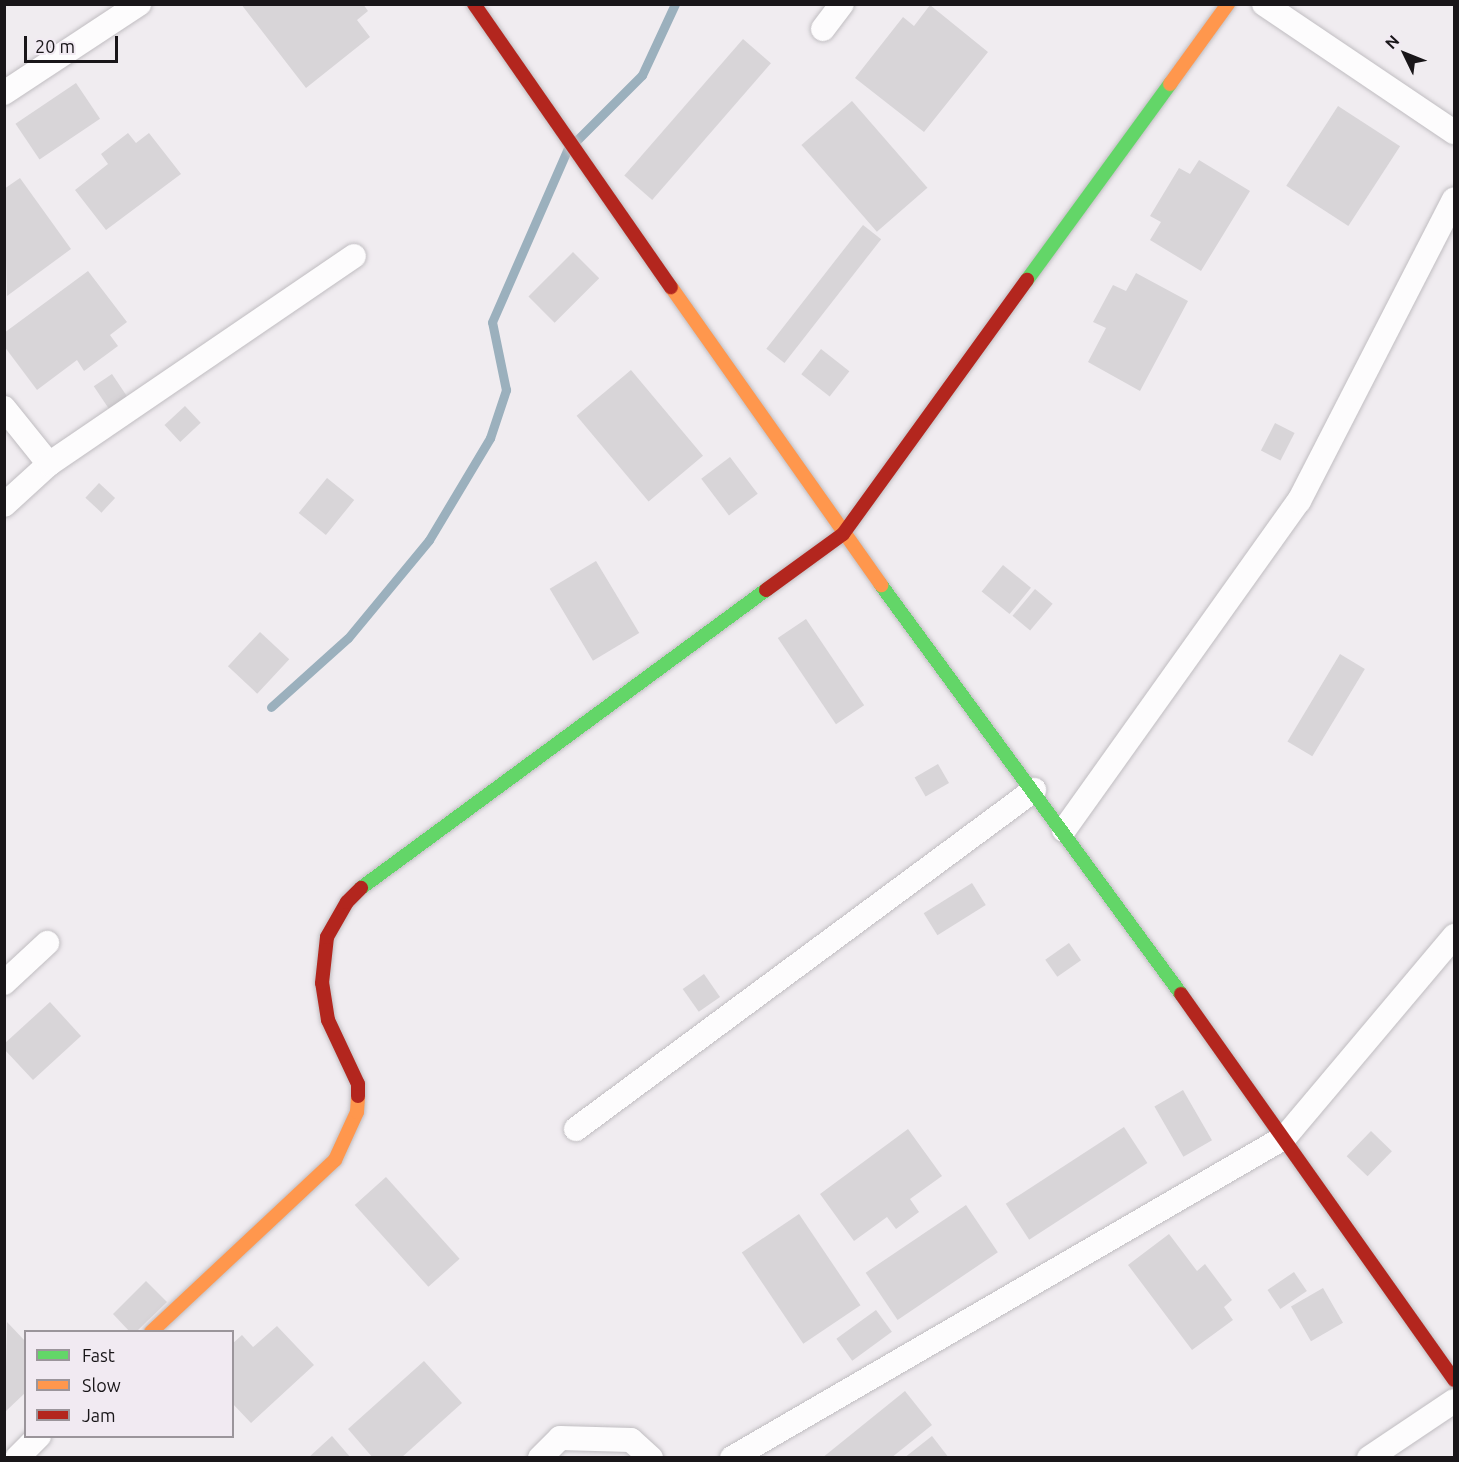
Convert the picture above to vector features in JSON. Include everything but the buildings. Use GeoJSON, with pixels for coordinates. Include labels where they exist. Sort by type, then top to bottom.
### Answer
{"type":"FeatureCollection","features":[{"type":"Feature","properties":{"kind":"street"},"geometry":{"type":"LineString","coordinates":[[4,93],[139,4]]}},
{"type":"Feature","properties":{"kind":"street"},"geometry":{"type":"LineString","coordinates":[[474,4],[843,534],[1064,830],[1285,1137],[1455,1380]]}},
{"type":"Feature","properties":{"kind":"street"},"geometry":{"type":"LineString","coordinates":[[823,29],[842,4]]}},
{"type":"Feature","properties":{"kind":"street"},"geometry":{"type":"LineString","coordinates":[[154,1330],[335,1160],[357,1112],[358,1083],[328,1020],[322,983],[327,937],[347,902],[372,877],[843,534],[1228,4]]}},
{"type":"Feature","properties":{"kind":"street"},"geometry":{"type":"LineString","coordinates":[[1264,4],[1455,132]]}},
{"type":"Feature","properties":{"kind":"street"},"geometry":{"type":"LineString","coordinates":[[1064,830],[1299,501],[1455,200]]}},
{"type":"Feature","properties":{"kind":"street"},"geometry":{"type":"LineString","coordinates":[[4,505],[49,464],[354,256]]}},
{"type":"Feature","properties":{"kind":"street"},"geometry":{"type":"LineString","coordinates":[[4,408],[49,464]]}},
{"type":"Feature","properties":{"kind":"street"},"geometry":{"type":"LineString","coordinates":[[576,1129],[1034,790]]}},
{"type":"Feature","properties":{"kind":"street"},"geometry":{"type":"LineString","coordinates":[[732,1458],[1285,1137],[1455,936]]}},
{"type":"Feature","properties":{"kind":"street"},"geometry":{"type":"LineString","coordinates":[[4,983],[47,943]]}},
{"type":"Feature","properties":{"kind":"street"},"geometry":{"type":"LineString","coordinates":[[1369,1458],[1455,1401]]}},
{"type":"Feature","properties":{"kind":"street"},"geometry":{"type":"LineString","coordinates":[[17,1458],[38,1438]]}},
{"type":"Feature","properties":{"kind":"street"},"geometry":{"type":"LineString","coordinates":[[540,1458],[560,1438],[631,1440],[651,1458]]}},
{"type":"Feature","properties":{"kind":"waterway"},"geometry":{"type":"LineString","coordinates":[[577,140],[642,75],[675,4]]}},
{"type":"Feature","properties":{"kind":"waterway"},"geometry":{"type":"LineString","coordinates":[[271,707],[348,638],[429,540],[490,438],[506,390],[492,322],[567,150]]}},
{"type":"Feature","properties":{"kind":"traffic: fast"},"geometry":{"type":"LineString","coordinates":[[1027,280],[1170,84]]}},
{"type":"Feature","properties":{"kind":"traffic: fast"},"geometry":{"type":"LineString","coordinates":[[881,585],[1181,994]]}},
{"type":"Feature","properties":{"kind":"traffic: fast"},"geometry":{"type":"LineString","coordinates":[[361,888],[766,590]]}},
{"type":"Feature","properties":{"kind":"traffic: slow"},"geometry":{"type":"LineString","coordinates":[[1170,84],[1228,4]]}},
{"type":"Feature","properties":{"kind":"traffic: slow"},"geometry":{"type":"LineString","coordinates":[[671,287],[881,585]]}},
{"type":"Feature","properties":{"kind":"traffic: slow"},"geometry":{"type":"LineString","coordinates":[[153,1330],[335,1160],[357,1112],[358,1096]]}},
{"type":"Feature","properties":{"kind":"traffic: jam"},"geometry":{"type":"LineString","coordinates":[[474,4],[671,287]]}},
{"type":"Feature","properties":{"kind":"traffic: jam"},"geometry":{"type":"LineString","coordinates":[[766,590],[843,534],[1027,280]]}},
{"type":"Feature","properties":{"kind":"traffic: jam"},"geometry":{"type":"LineString","coordinates":[[358,1096],[358,1084],[328,1020],[322,983],[327,937],[347,902],[361,888]]}},
{"type":"Feature","properties":{"kind":"traffic: jam"},"geometry":{"type":"LineString","coordinates":[[1181,994],[1454,1380]]}}]}
